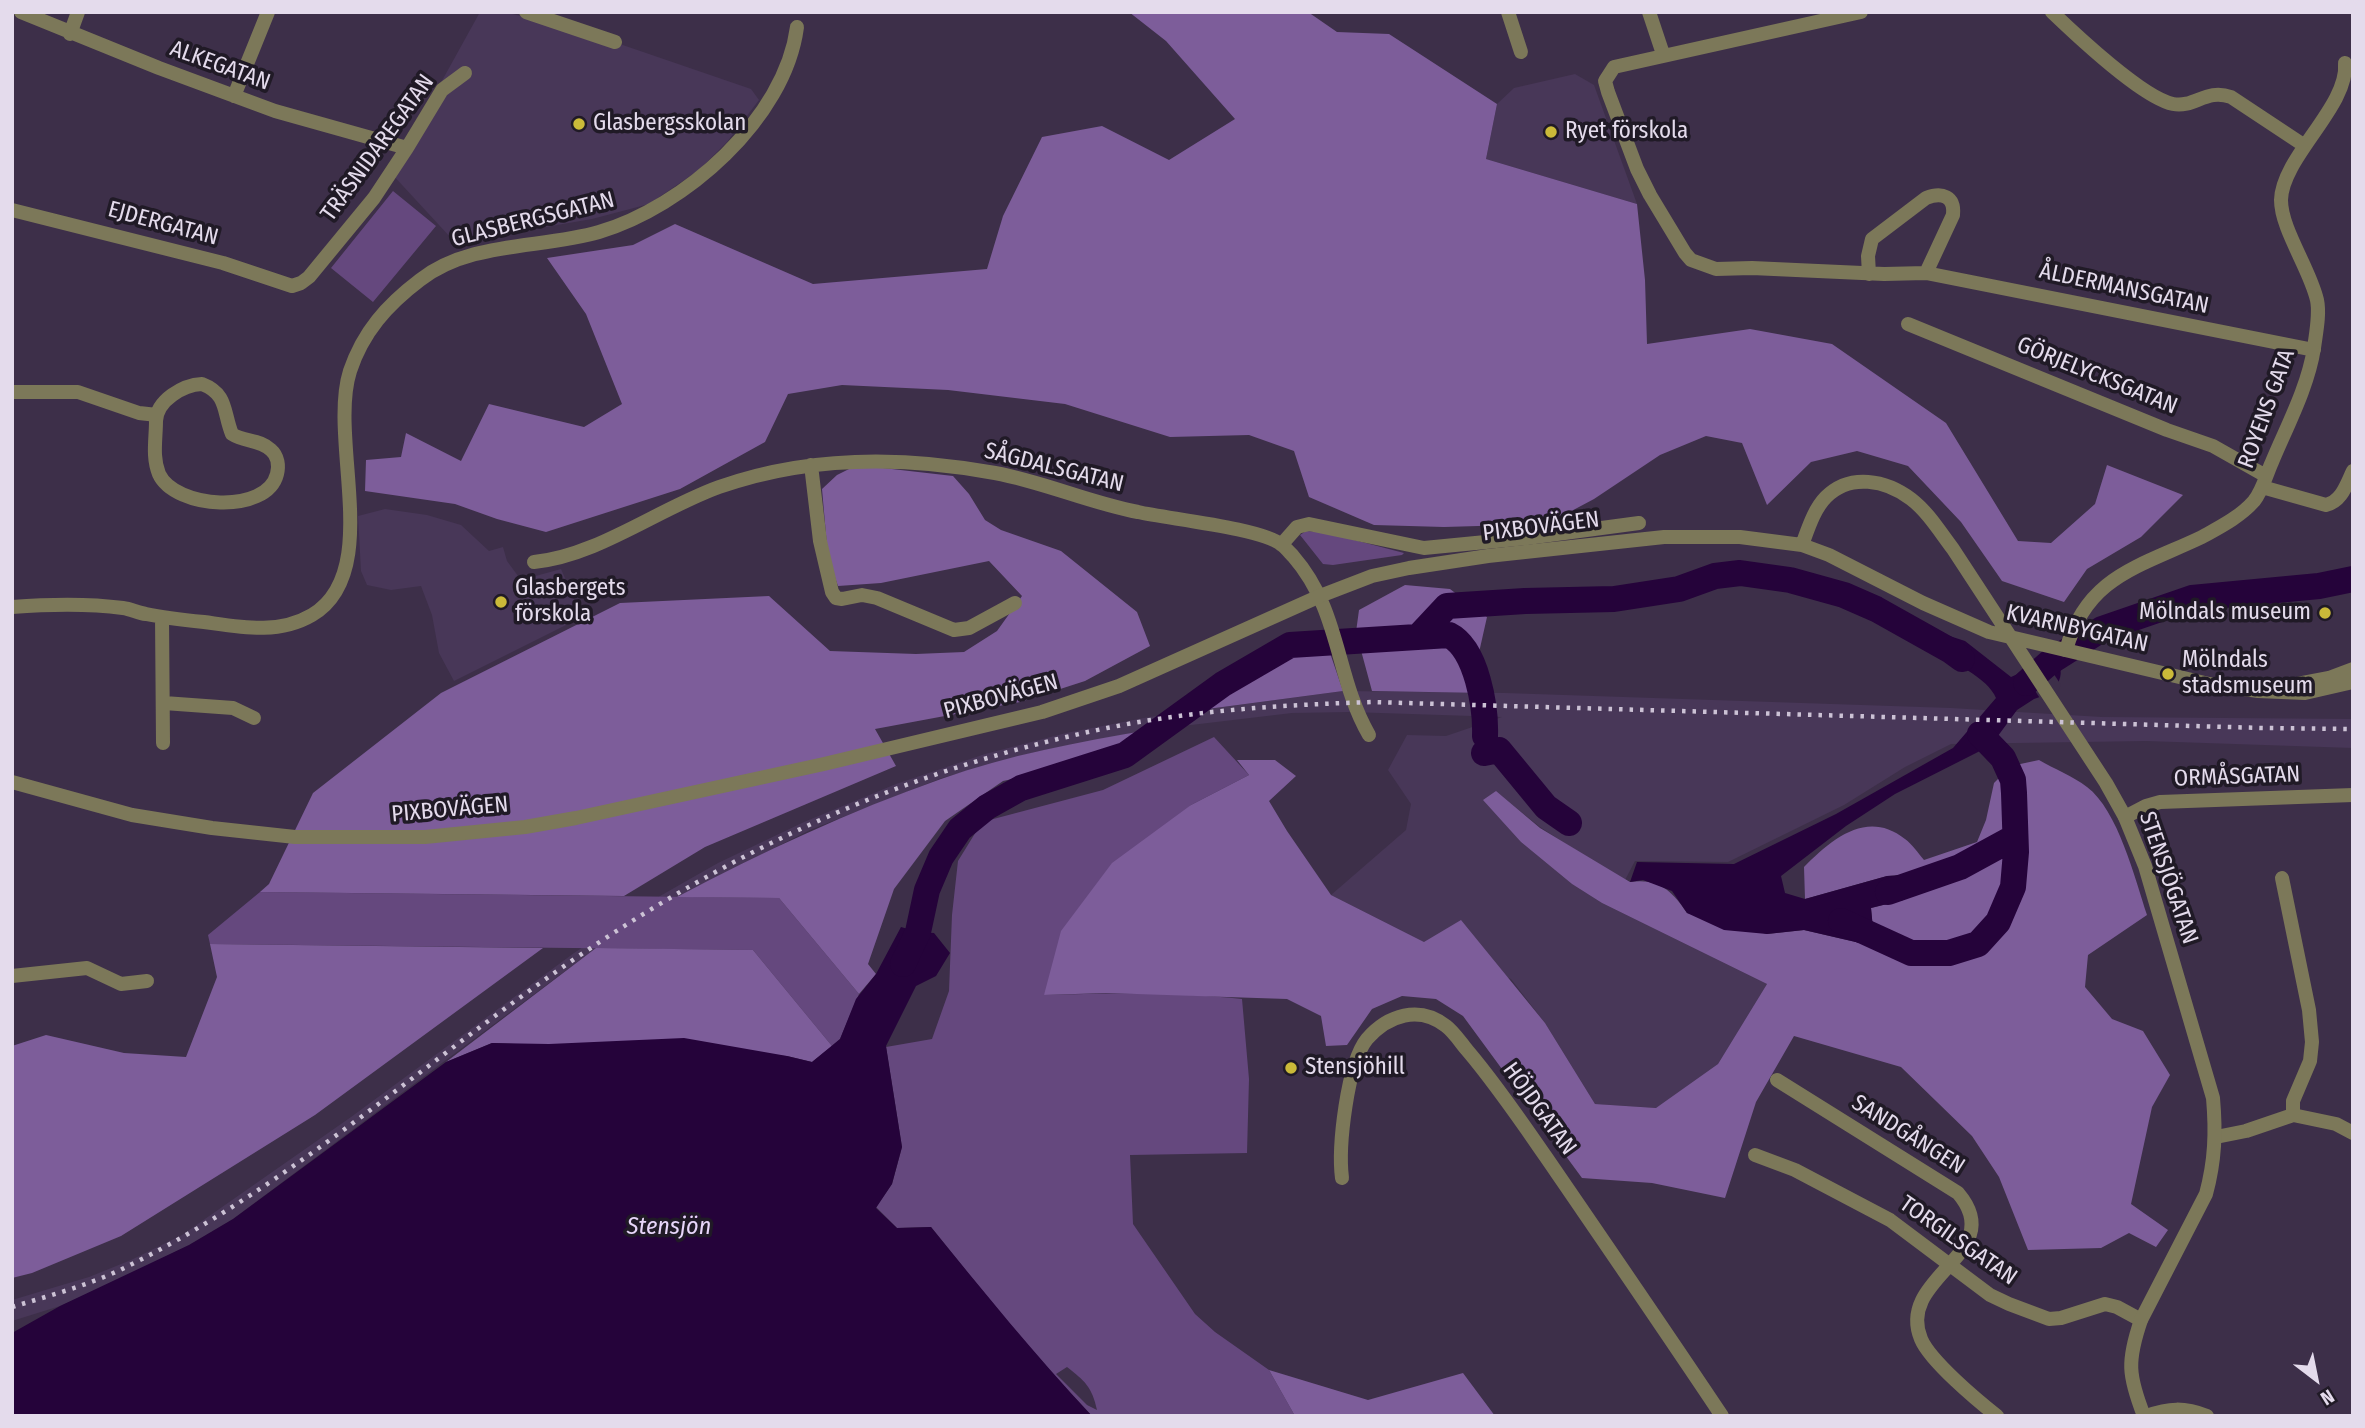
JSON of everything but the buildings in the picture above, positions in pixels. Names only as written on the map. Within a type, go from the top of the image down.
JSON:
[{"type":"street","name":"ALKEGATAN","points":[[21,12],[70,34],[275,111],[408,148]]},
{"type":"street","points":[[70,34],[78,12]]},
{"type":"street","points":[[234,96],[268,12]]},
{"type":"street","points":[[526,12],[615,42]]},
{"type":"street","points":[[1508,12],[1521,52]]},
{"type":"street","points":[[1649,12],[1663,54],[1861,12]]},
{"type":"street","points":[[2052,12],[2094,51],[2154,96],[2182,105],[2218,92],[2231,97],[2305,146]]},
{"type":"street","name":"GLASBERGSGATAN","points":[[12,607],[59,603],[127,608],[162,617],[263,629],[281,627],[315,613],[337,589],[349,562],[351,533],[346,398],[350,374],[371,326],[390,305],[422,278],[455,259],[598,232],[627,222],[666,202],[700,179],[736,144],[757,118],[780,80],[797,27]]},
{"type":"street","name":"ÅLDERMANSGATAN","points":[[1663,54],[1614,66],[1605,80],[1637,169],[1685,253],[1692,260],[1716,269],[1926,273],[2314,350]]},
{"type":"street","name":"ROYENS GATA","points":[[2061,649],[2085,606],[2110,581],[2225,525],[2254,500],[2264,482],[2298,401],[2314,350],[2318,303],[2311,280],[2287,227],[2281,201],[2286,180],[2313,137],[2344,78],[2345,63]]},
{"type":"street","name":"TRÄSNIDAREGATAN","points":[[301,284],[374,198],[408,148],[442,90],[466,73]]},
{"type":"street","points":[[1869,274],[1868,256],[1872,239],[1926,198],[1943,195],[1951,200],[1953,215],[1926,273]]},
{"type":"street","name":"EJDERGATAN","points":[[12,210],[223,263],[292,286],[301,284]]},
{"type":"street","name":"GÖRJELYCKSGATAN","points":[[1908,324],[2167,430],[2205,442],[2264,482],[2326,505],[2335,503],[2340,497],[2353,471]]},
{"type":"street","points":[[202,384],[214,389],[223,400],[232,434],[245,441],[263,444],[271,450],[279,468],[276,479],[268,490],[253,499],[212,502],[197,500],[177,492],[161,478],[158,471],[154,451],[156,415],[167,400],[190,385],[202,384]]},
{"type":"street","points":[[12,392],[78,392],[139,413],[156,415]]},
{"type":"street","name":"SÅGDALSGATAN","points":[[534,562],[557,560],[619,534],[673,505],[720,487],[772,471],[854,461],[925,464],[996,473],[1136,512],[1250,533],[1282,544]]},
{"type":"street","points":[[811,465],[820,541],[832,592],[836,598],[862,595],[877,598],[954,630],[969,628],[1015,603]]},
{"type":"street","name":"STENSJÖGATAN","points":[[1802,545],[1825,498],[1841,486],[1860,481],[1882,483],[1911,499],[1953,549],[2095,767],[2125,817],[2145,866],[2213,1098],[2216,1137],[2206,1194],[2141,1320],[2135,1337],[2130,1367],[2133,1387],[2145,1416]]},
{"type":"street","points":[[1369,734],[1353,702],[1331,623],[1320,596],[1306,572],[1282,544],[1297,527],[1309,524],[1412,547],[1432,548],[1639,523]]},
{"type":"street","name":"PIXBOVÄGEN","points":[[12,782],[132,815],[212,828],[295,837],[425,837],[525,827],[771,775],[1042,712],[1130,682],[1320,596],[1372,576],[1409,568],[1597,543],[1694,536],[1750,538],[1802,545],[1829,555],[1969,625]]},
{"type":"street","points":[[162,617],[163,743]]},
{"type":"street","name":"KVARNBYGATAN","points":[[1969,625],[2209,684],[2258,691],[2305,693],[2353,682]]},
{"type":"street","name":"KVARNBYGATAN","points":[[2258,691],[2329,678],[2353,669]]},
{"type":"street","points":[[164,703],[233,708],[254,718]]},
{"type":"street","name":"ORMÅSGATAN","points":[[2125,817],[2160,802],[2353,795]]},
{"type":"street","points":[[2282,878],[2309,1010],[2312,1042],[2310,1061],[2294,1101],[2293,1115]]},
{"type":"street","points":[[12,976],[87,968],[121,984],[147,981]]},
{"type":"street","name":"HÖJDGATAN","points":[[1342,1178],[1341,1152],[1350,1087],[1360,1051],[1367,1040],[1388,1020],[1400,1015],[1412,1013],[1429,1017],[1447,1026],[1532,1136],[1722,1416]]},
{"type":"street","name":"SANDGÅNGEN","points":[[1777,1080],[1958,1193],[1971,1212],[1973,1228],[1970,1238],[1926,1293],[1917,1317],[1918,1331],[1929,1353],[1997,1416]]},
{"type":"street","points":[[2216,1137],[2246,1131],[2293,1115],[2336,1124],[2353,1133]]},
{"type":"street","name":"TORGILSGATAN","points":[[1755,1155],[1795,1170],[1860,1202],[1890,1220],[1990,1295],[2049,1319],[2061,1318],[2105,1304],[2117,1307],[2141,1320]]},
{"type":"street","points":[[2145,1416],[2176,1408],[2207,1416]]},
{"type":"shaded area","name":"Glasbergsskolan","points":[[480,12],[504,12],[579,30],[751,89],[759,100],[727,142],[699,170],[649,204],[592,219],[534,229],[451,238],[391,173]]},
{"type":"shaded area","points":[[1129,12],[1308,12],[1337,32],[1389,34],[1497,104],[1486,159],[1637,204],[1645,280],[1647,344],[1750,329],[1832,344],[1946,423],[2018,541],[2051,543],[2095,504],[2107,465],[2183,495],[2141,537],[2087,569],[2064,602],[2002,581],[1961,522],[1908,466],[1857,451],[1811,462],[1767,505],[1742,443],[1706,436],[1660,455],[1594,499],[1547,524],[1444,527],[1374,525],[1309,497],[1294,451],[1249,435],[1170,437],[1065,404],[948,390],[842,385],[788,394],[765,442],[680,489],[546,532],[455,504],[365,491],[366,460],[401,457],[406,433],[461,461],[489,404],[584,427],[622,404],[586,314],[547,258],[633,245],[675,224],[813,284],[987,269],[1003,216],[1042,137],[1102,126],[1169,160],[1235,119],[1166,41]]},
{"type":"shaded area","name":"Ryet förskola","points":[[1575,74],[1594,85],[1637,204],[1486,159],[1497,104],[1514,88]]},
{"type":"shaded area","points":[[393,191],[436,226],[373,302],[331,268]]},
{"type":"shaded area","points":[[857,465],[953,476],[969,494],[985,520],[1001,530],[1061,551],[1137,612],[1150,646],[1085,681],[1020,702],[875,729],[896,766],[705,847],[624,896],[260,892],[269,884],[313,793],[441,693],[620,603],[769,596],[830,651],[916,654],[964,652],[997,631],[1022,596],[989,561],[881,583],[838,586],[828,557],[822,489],[837,475]]},
{"type":"shaded area","name":"Glasbergets förskola","points":[[385,509],[427,515],[461,525],[489,551],[503,547],[507,561],[521,580],[561,569],[582,617],[454,681],[439,653],[432,615],[421,586],[391,590],[367,585],[361,571],[358,516]]},
{"type":"shaded area","points":[[1306,531],[1324,532],[1404,553],[1333,565],[1323,564],[1300,535]]},
{"type":"shaded area","points":[[1405,585],[1450,589],[1487,617],[1478,657],[1485,693],[1372,691],[1356,632],[1359,610]]},
{"type":"shaded area","points":[[1329,650],[1343,691],[1200,710],[1231,686],[1291,656]]},
{"type":"shaded area","points":[[1343,691],[1505,693],[1951,708],[2102,717],[2353,719],[2353,748],[2146,741],[1951,744],[1905,767],[1844,805],[1728,862],[1635,861],[1624,882],[1540,827],[1495,791],[1521,842],[1572,884],[1602,903],[1767,984],[1718,1064],[1657,1108],[1595,1104],[1545,1023],[1511,979],[1424,942],[1331,895],[1406,830],[1411,804],[1388,770],[1407,735],[1446,736],[1502,717],[1350,712],[1292,713],[1149,730],[1035,752],[942,778],[810,830],[677,897],[596,948],[233,1219],[189,1245],[117,1281],[60,1306],[12,1321],[12,1300],[89,1277],[182,1235],[351,1117],[574,953],[660,896],[718,863],[804,822],[896,784],[985,754],[1066,733],[1149,717]]},
{"type":"shaded area","points":[[1149,730],[1119,752],[1003,781],[945,821],[894,889],[868,964],[876,974],[859,994],[779,898],[677,897],[807,833],[966,770],[1070,744]]},
{"type":"shaded area","points":[[1214,737],[1249,775],[1191,805],[1044,995],[1193,995],[1242,999],[1249,1079],[1247,1153],[1130,1155],[1133,1224],[1195,1314],[1215,1332],[1269,1370],[1295,1416],[1092,1416],[1030,1347],[931,1227],[897,1228],[876,1207],[892,1184],[902,1147],[886,1047],[932,1039],[949,991],[952,915],[958,861],[982,822],[1103,790]],"holes":[[[1067,1367],[1090,1390],[1097,1410],[1087,1405],[1056,1374]]]},
{"type":"shaded area","points":[[1237,760],[1275,760],[1296,776],[1269,801],[1331,895],[1424,942],[1461,920],[1545,1023],[1595,1104],[1656,1108],[1718,1064],[1767,984],[1602,903],[1572,884],[1521,842],[1483,800],[1496,791],[1540,828],[1630,882],[1649,882],[1664,888],[1687,913],[1767,934],[1804,930],[1860,943],[1874,939],[1871,908],[1903,900],[1921,888],[1920,874],[1887,876],[1805,899],[1804,867],[1838,838],[1864,827],[1891,830],[1908,841],[1924,860],[1977,842],[1986,820],[1994,783],[2011,766],[2039,760],[2087,787],[2108,812],[2124,846],[2147,915],[2088,955],[2085,987],[2112,1019],[2143,1031],[2170,1075],[2152,1107],[2131,1204],[2168,1230],[2156,1247],[2129,1233],[2101,1248],[2028,1250],[1999,1177],[1972,1136],[1901,1067],[1794,1036],[1756,1102],[1725,1198],[1652,1183],[1582,1178],[1463,1016],[1436,999],[1402,996],[1372,1009],[1347,1045],[1326,1046],[1321,1016],[1287,999],[1106,993],[1044,995],[1061,931],[1112,863],[1191,805],[1249,775]]},
{"type":"shaded area","points":[[260,892],[779,898],[859,994],[840,1039],[832,1046],[753,950],[210,944],[208,935]]},
{"type":"shaded area","points":[[210,944],[543,948],[315,1115],[121,1236],[32,1273],[12,1278],[12,1046],[46,1035],[124,1053],[186,1057],[217,977]]},
{"type":"shaded area","points":[[596,948],[753,950],[832,1046],[812,1062],[787,1056],[492,1043],[446,1062]]},
{"type":"shaded area","points":[[1269,1370],[1368,1400],[1463,1373],[1495,1416],[1295,1416]]},
{"type":"water","points":[[1931,630],[1965,641],[2011,677],[2049,660],[2058,662],[2060,677],[2054,692],[2034,699],[2017,710],[1995,740],[1978,752],[1895,794],[1846,826],[1781,876],[1785,893],[1805,899],[1887,876],[1920,874],[1922,888],[1903,900],[1871,908],[1874,939],[1860,943],[1804,930],[1767,934],[1724,930],[1687,913],[1672,891],[1643,880],[1630,882],[1637,862],[1734,864],[1836,814],[1953,748],[1996,698],[1977,677],[1933,650]]},
{"type":"water","name":"Stensjön","points":[[901,927],[934,933],[950,953],[936,976],[916,986],[886,1046],[902,1147],[892,1184],[876,1208],[897,1228],[931,1227],[1092,1416],[12,1416],[12,1333],[60,1306],[189,1245],[233,1219],[446,1062],[492,1043],[549,1044],[684,1038],[812,1062],[840,1039],[856,999],[876,974]]},
{"type":"pier","points":[[2044,659],[2061,685],[2056,695],[2041,700],[2021,669]]},
{"type":"waterway","points":[[1418,637],[1447,606],[1614,599],[1679,589],[1715,576],[1740,573],[1790,580],[1844,595],[1876,609],[1962,659]]},
{"type":"waterway","points":[[2026,683],[2050,662],[2102,629],[2192,598],[2319,586],[2353,579]]},
{"type":"waterway","points":[[903,964],[918,932],[927,890],[941,857],[960,829],[987,807],[1021,788],[1125,755],[1223,684],[1290,645],[1449,635],[1459,642],[1467,653],[1478,680],[1484,710],[1485,736]]},
{"type":"waterway","points":[[1841,921],[1911,953],[1949,953],[1978,944],[1998,922],[2013,887],[2016,852],[2013,780],[2003,758],[1980,734]]},
{"type":"waterway","points":[[1484,753],[1499,750],[1546,807],[1569,823]]},
{"type":"waterway","points":[[1888,892],[1960,867],[2015,837]]},
{"type":"railway","points":[[12,1307],[107,1276],[228,1210],[330,1140],[529,991],[664,901],[803,828],[876,797],[950,770],[1027,747],[1107,728],[1173,717],[1272,707],[1372,702],[2353,729]]},
{"type":"place","name":"Glasbergsskolan","points":[[579,124]]},
{"type":"place","name":"Ryet förskola","points":[[1551,132]]},
{"type":"place","name":"Glasbergets förskola","points":[[501,602]]},
{"type":"place","name":"Mölndals museum","points":[[2325,613]]},
{"type":"place","name":"Mölndals stadsmuseum","points":[[2168,674]]},
{"type":"place","name":"Stensjöhill","points":[[1291,1068]]}]
